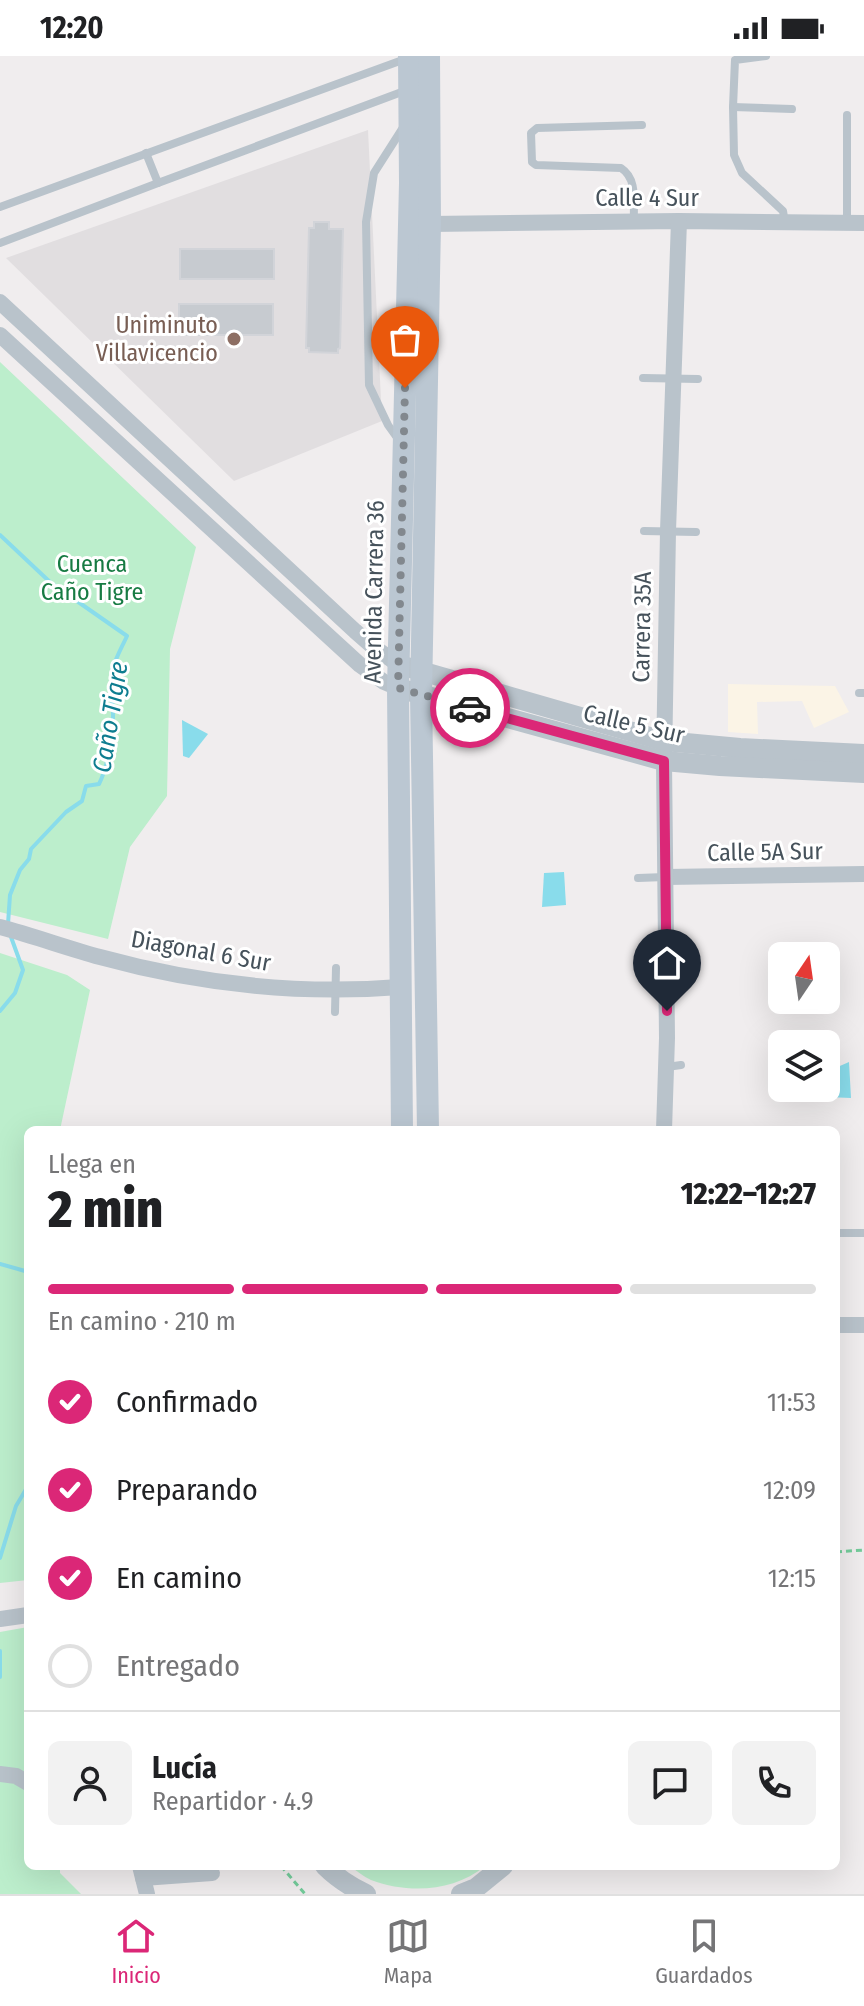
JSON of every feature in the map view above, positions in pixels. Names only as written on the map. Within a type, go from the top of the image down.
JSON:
[{"type":"main road","name":"Avenida Carrera 36","points":[[402,1126],[398,688],[410,183],[409,89],[416,57]]},
{"type":"main road","name":"Avenida Carrera 36","points":[[416,57],[430,224],[421,695],[428,1126]]},
{"type":"street","name":"Calle 4 Sur","points":[[430,224],[679,221],[864,223]]},
{"type":"street","name":"Carrera 35A","points":[[665,1126],[674,1066],[664,751],[679,221]]},
{"type":"street","points":[[0,302],[363,638],[399,665]]},
{"type":"street","points":[[0,335],[360,665],[398,688]]},
{"type":"street","name":"Calle 5 Sur","points":[[399,665],[664,751],[740,748],[864,754]]},
{"type":"street","name":"Calle 5 Sur","points":[[398,688],[720,766],[864,773]]},
{"type":"street","name":"Calle 5A Sur","points":[[666,877],[864,874]]},
{"type":"street","name":"Diagonal 6 Sur","points":[[0,927],[102,958],[185,977],[243,985],[336,990],[400,987]]},
{"type":"street","points":[[840,1325],[864,1325]]},
{"type":"street","points":[[0,1619],[24,1616]]},
{"type":"street","points":[[0,1774],[24,1781]]},
{"type":"street","points":[[330,1870],[366,1894]]},
{"type":"street","points":[[461,1894],[476,1888],[498,1870]]},
{"type":"street","points":[[143,1879],[212,1873]]},
{"type":"lane","points":[[766,56],[735,58],[734,155],[742,173],[783,211],[785,223]]},
{"type":"lane","points":[[0,207],[416,57]]},
{"type":"lane","points":[[0,243],[409,89]]},
{"type":"lane","points":[[733,107],[792,109]]},
{"type":"lane","points":[[847,115],[847,223]]},
{"type":"lane","points":[[404,447],[388,425],[369,385],[366,222],[374,173],[409,118]]},
{"type":"lane","points":[[634,222],[633,180],[629,173],[621,168],[536,165],[532,162],[531,133],[537,128],[642,125]]},
{"type":"lane","points":[[146,153],[158,183]]},
{"type":"lane","points":[[643,378],[698,379]]},
{"type":"lane","points":[[644,531],[696,532]]},
{"type":"lane","points":[[638,878],[666,877]]},
{"type":"lane","points":[[335,1012],[336,968]]},
{"type":"lane","points":[[840,1233],[864,1233]]},
{"type":"path","points":[[840,1552],[864,1550]]},
{"type":"path","points":[[284,1870],[305,1894]]},
{"type":"shaded area","name":"Uniminuto Villavicencio","points":[[368,130],[382,421],[234,481],[6,258]]},
{"type":"shaded area","points":[[728,684],[835,686],[849,712],[814,728],[802,701],[757,702],[758,734],[728,732]]},
{"type":"green space","name":"Cuenca Caño Tigre","points":[[0,362],[196,547],[170,649],[167,796],[130,847],[108,939],[0,912]]},
{"type":"green space","points":[[0,953],[67,975],[90,990],[61,1126],[24,1126],[24,1580],[0,1583]]},
{"type":"green space","points":[[24,1628],[24,1870],[60,1870],[81,1894],[0,1894],[0,1632]]},
{"type":"green space","points":[[355,1870],[479,1870],[445,1886],[415,1889],[385,1884]]},
{"type":"water","points":[[182,720],[208,734],[189,758],[183,756]]},
{"type":"water","points":[[564,872],[566,905],[542,907],[544,873]]},
{"type":"water","points":[[849,1062],[851,1098],[840,1098],[840,1066]]},
{"type":"building","points":[[314,222],[329,222],[329,229],[343,229],[338,353],[309,352],[306,348],[309,228],[314,228]]},
{"type":"building","points":[[180,249],[274,249],[274,279],[180,279]]},
{"type":"building","points":[[179,304],[273,304],[273,335],[179,335]]},
{"type":"waterway","name":"Caño Tigre","points":[[0,535],[51,583],[127,636],[112,671],[112,733],[102,777],[99,784],[86,786],[82,801],[66,812],[31,849],[10,895],[8,924]]},
{"type":"waterway","name":"Caño Tigre","points":[[0,1011],[15,993],[23,970],[11,937]]},
{"type":"waterway","name":"Caño Tigre","points":[[0,1264],[24,1271]]},
{"type":"waterway","name":"Caño Tigre","points":[[0,1558],[16,1506],[24,1493]]},
{"type":"waterway","name":"Caño Tigre","points":[[0,1651],[0,1677]]},
{"type":"way so far","points":[[405,388],[398,688],[470,708]]},
{"type":"place","name":"Uniminuto Villavicencio","points":[[234,339]]},
{"type":"route","points":[[470,708],[664,761],[667,1011]]}]
